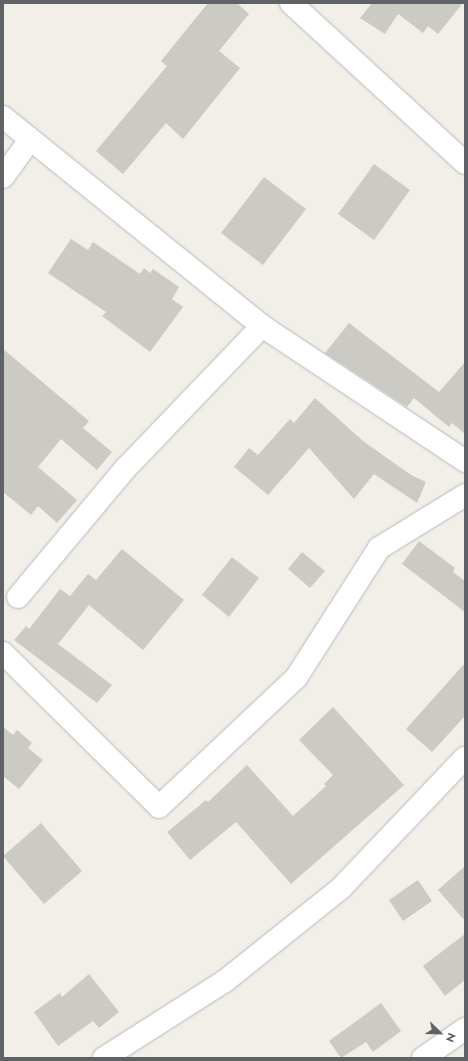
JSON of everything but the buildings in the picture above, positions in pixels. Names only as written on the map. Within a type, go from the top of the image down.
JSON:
[{"type":"street","points":[[291,3],[465,162]]},
{"type":"street","points":[[3,117],[262,326],[465,461]]},
{"type":"street","points":[[3,177],[30,140]]},
{"type":"street","points":[[18,597],[126,468],[262,326]]},
{"type":"street","points":[[3,653],[158,807],[296,678],[379,548],[465,495]]},
{"type":"street","points":[[104,1058],[225,981],[341,888],[465,758]]},
{"type":"street","points":[[423,1058],[465,1029]]}]
